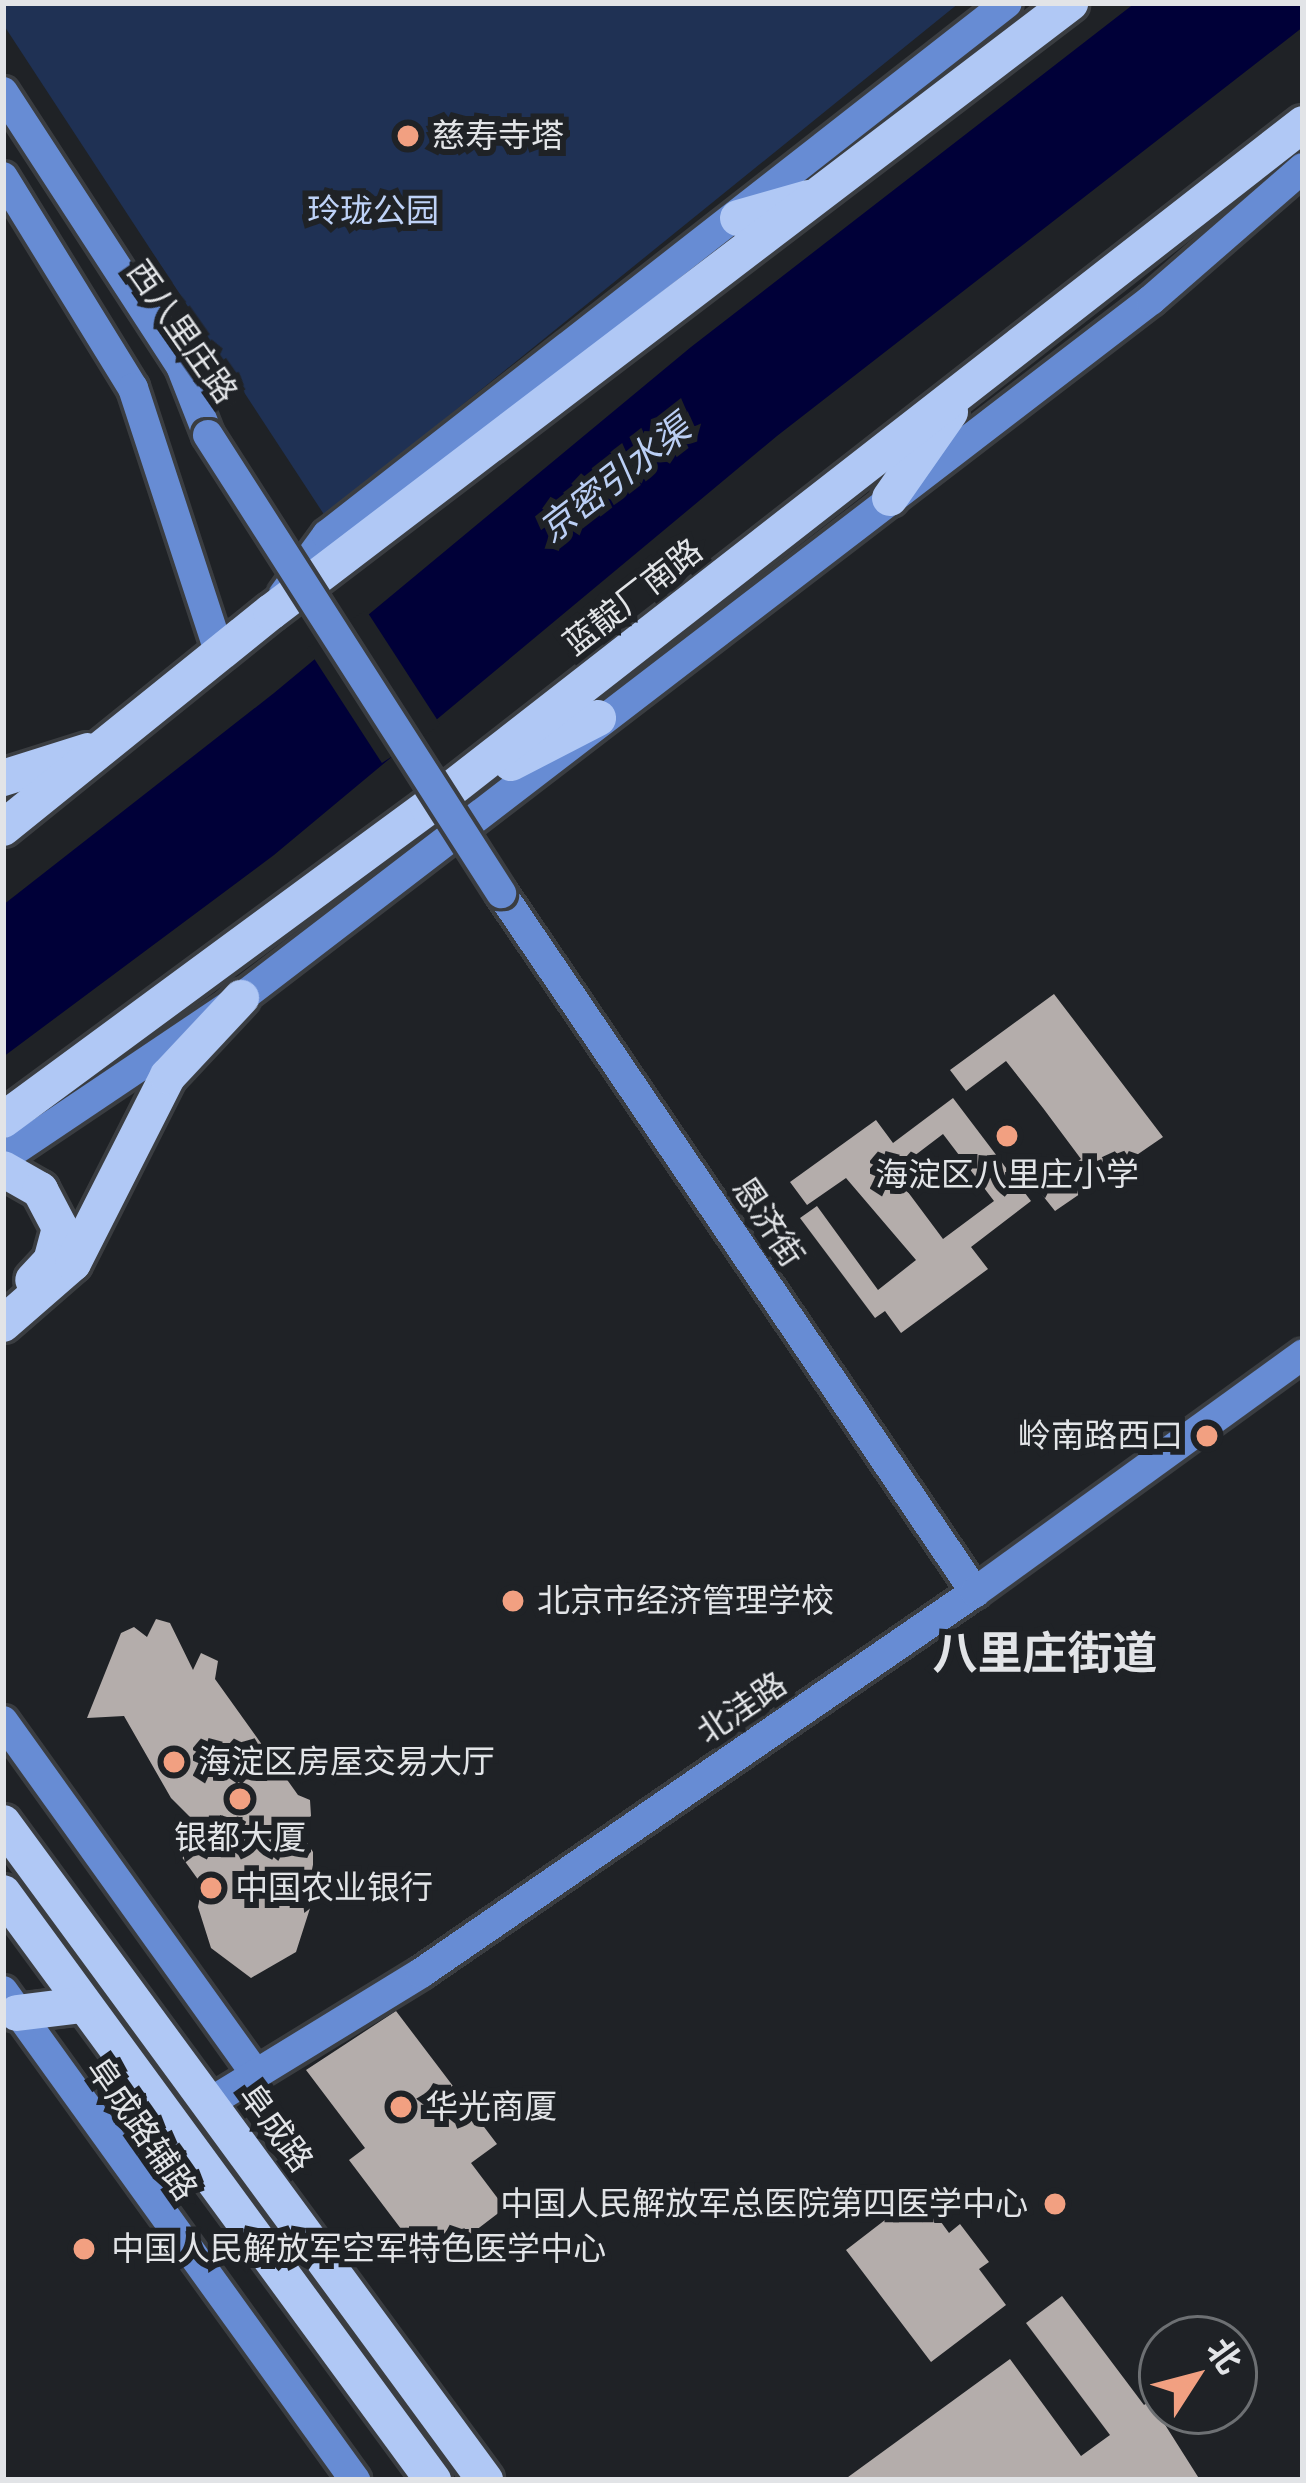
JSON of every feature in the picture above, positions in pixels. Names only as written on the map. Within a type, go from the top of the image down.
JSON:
[{"type":"highway","points":[[3,828],[272,612],[1070,3]]},
{"type":"highway","name":"蓝靛厂南路","points":[[3,1120],[428,807],[1303,124]]},
{"type":"highway","points":[[738,218],[828,192]]},
{"type":"highway","points":[[890,497],[972,380]]},
{"type":"highway","points":[[428,807],[598,718]]},
{"type":"highway","points":[[3,778],[98,748]]},
{"type":"highway","points":[[3,1324],[74,1263],[168,1076],[241,998]]},
{"type":"highway","points":[[3,1169],[40,1190],[60,1228],[51,1261],[3,1302]]},
{"type":"highway","name":"阜成路","points":[[3,1823],[484,2480]]},
{"type":"highway","points":[[6,1912],[81,2005],[433,2480]]},
{"type":"highway","points":[[10,2002],[81,2005]]},
{"type":"street","points":[[272,612],[327,535],[738,218],[1006,3]]},
{"type":"street","name":"西八里庄路","points":[[3,92],[181,366],[208,435]]},
{"type":"street","name":"西八里庄路","points":[[3,125],[208,435]]},
{"type":"street","points":[[3,1158],[241,998],[598,718],[1151,300],[1303,168]]},
{"type":"street","points":[[3,177],[133,388],[220,654]]},
{"type":"street","name":"恩济街","points":[[208,435],[501,893],[975,1592]]},
{"type":"street","name":"北洼路","points":[[209,2103],[421,1973],[975,1592],[1303,1355]]},
{"type":"street","points":[[3,1721],[254,2072]]},
{"type":"street","name":"阜成路辅路","points":[[10,2002],[355,2480]]},
{"type":"green space","name":"玲珑公园","points":[[3,3],[959,3],[325,516],[3,24]]},
{"type":"water","name":"京密引水渠","points":[[1135,3],[1303,3],[1303,27],[777,436],[274,855],[3,1057],[3,905],[274,693],[691,347]]},
{"type":"pier","points":[[366,610],[441,725],[382,763],[307,648]]},
{"type":"building","points":[[1054,994],[1163,1137],[1055,1211],[1039,1191],[1081,1159],[1006,1061],[966,1091],[950,1070]]},
{"type":"building","points":[[953,1098],[1031,1201],[971,1247],[988,1269],[901,1333],[885,1311],[875,1318],[800,1218],[817,1206],[878,1290],[916,1260],[846,1178],[807,1205],[790,1182],[876,1120],[893,1143]],"holes":[[[943,1134],[994,1201],[943,1239],[893,1172]]]},
{"type":"building","name":"银都大厦","points":[[156,1619],[170,1623],[193,1670],[201,1653],[218,1661],[215,1679],[298,1795],[310,1800],[311,1816],[297,1828],[313,1852],[313,1899],[296,1952],[251,1978],[211,1948],[198,1907],[202,1885],[176,1849],[202,1829],[171,1798],[124,1716],[87,1718],[121,1633],[134,1627],[147,1637]]},
{"type":"building","name":"华光商厦","points":[[396,2011],[497,2144],[471,2163],[505,2208],[429,2266],[349,2160],[365,2148],[306,2070]]},
{"type":"building","points":[[920,2193],[949,2233],[960,2224],[989,2262],[979,2269],[1006,2305],[931,2362],[846,2250]]},
{"type":"building","points":[[1062,2296],[1138,2397],[1138,2435],[1172,2435],[1200,2480],[844,2480],[1010,2359],[1081,2456],[1110,2435],[1026,2323]]},
{"type":"place","name":"慈寿寺塔","points":[[408,136]]},
{"type":"place","name":"海淀区八里庄小学","points":[[1007,1136]]},
{"type":"place","name":"岭南路西口","points":[[1207,1436]]},
{"type":"place","name":"北京市经济管理学校","points":[[513,1601]]},
{"type":"place","name":"海淀区房屋交易大厅","points":[[174,1762]]},
{"type":"place","name":"银都大厦","points":[[240,1799]]},
{"type":"place","name":"中国农业银行","points":[[211,1888]]},
{"type":"place","name":"华光商厦","points":[[401,2107]]},
{"type":"place","name":"中国人民解放军总医院第四医学中心","points":[[1055,2204]]},
{"type":"place","name":"中国人民解放军空军特色医学中心","points":[[84,2249]]},
{"type":"district","name":"八里庄街道","points":[[1045,1653]]}]
